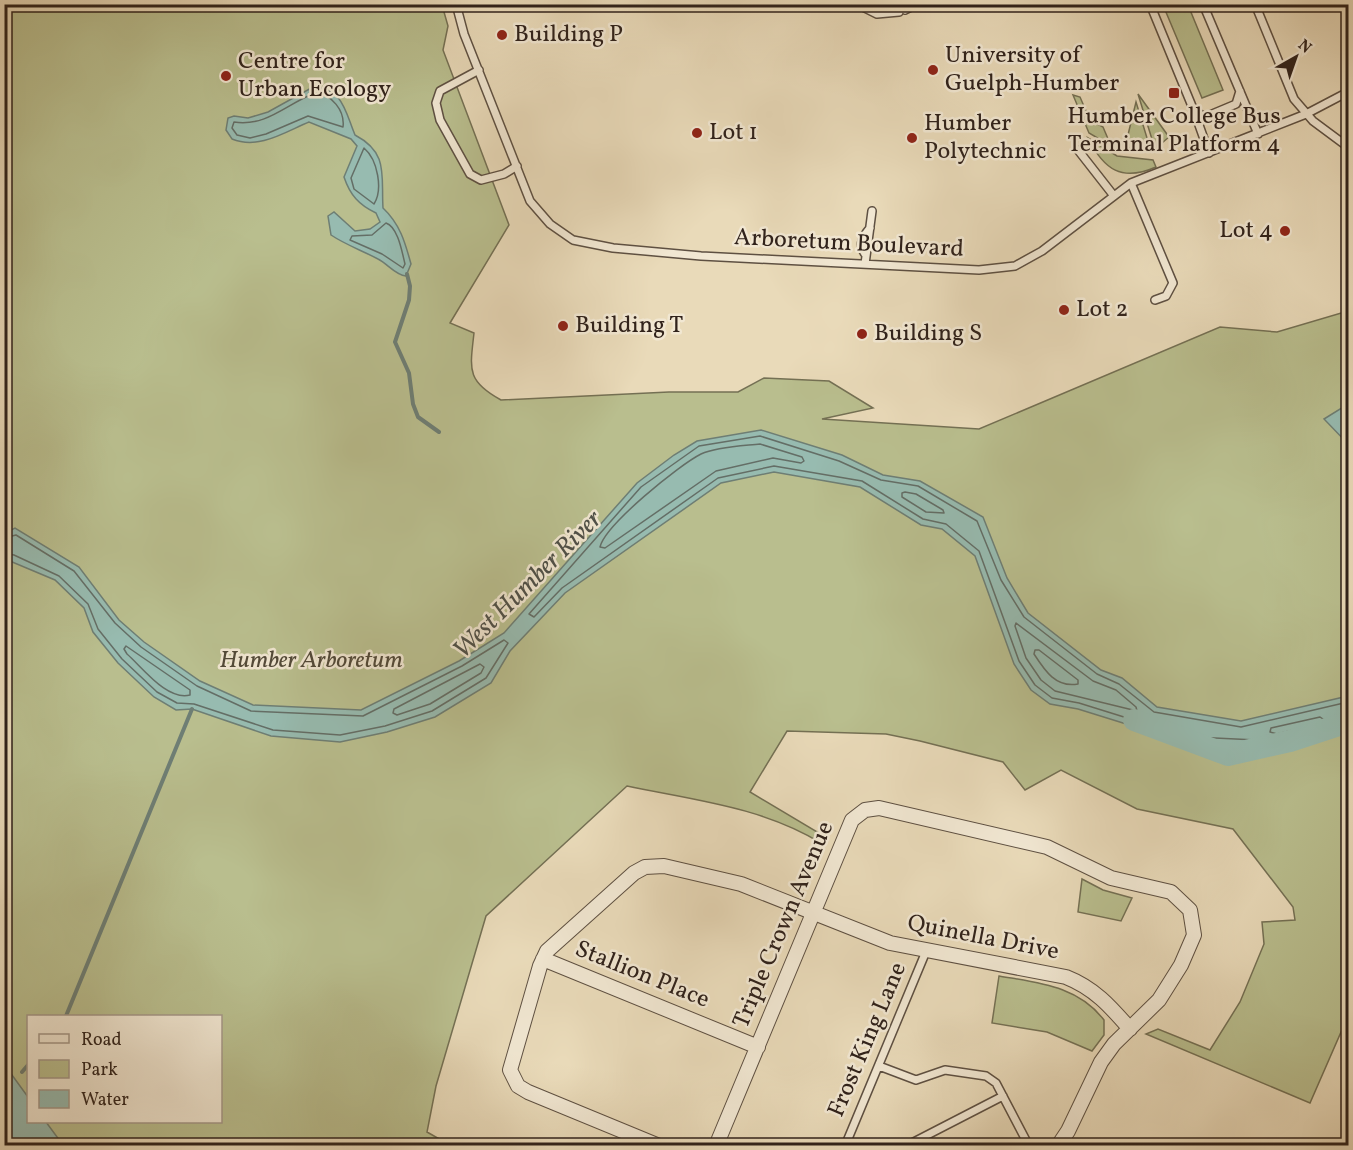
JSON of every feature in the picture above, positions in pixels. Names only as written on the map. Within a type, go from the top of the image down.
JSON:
[{"type":"street","name":"Triple Crown Avenue","points":[[716,1146],[852,819],[865,810],[879,808],[1047,847],[1111,878],[1170,892],[1190,910],[1194,927],[1192,941],[1159,1000],[1101,1062],[1068,1131],[1058,1146]]},
{"type":"street","name":"Quinella Drive","points":[[543,959],[554,943],[634,873],[656,865],[757,888],[890,943],[1074,980],[1101,997],[1130,1029]]},
{"type":"street","name":"Stallion Place","points":[[543,959],[758,1047]]},
{"type":"street","points":[[543,959],[510,1070],[518,1086],[659,1146]]},
{"type":"lane","name":"Arboretum Boulevard","points":[[456,4],[530,201],[550,224],[573,240],[613,248],[701,256],[979,270],[1015,266],[1042,251],[1131,183],[1306,114],[1348,92]]},
{"type":"lane","points":[[858,4],[877,14],[902,11],[917,4]]},
{"type":"lane","points":[[1149,4],[1209,153]]},
{"type":"lane","points":[[1203,4],[1258,134]]},
{"type":"lane","points":[[1255,4],[1294,99],[1306,114],[1348,147]]},
{"type":"lane","points":[[479,70],[440,91],[436,103],[440,120],[470,174],[482,180],[504,174],[517,166]]},
{"type":"lane","points":[[1194,111],[1205,117],[1236,104],[1240,91]]},
{"type":"lane","points":[[1078,150],[1114,196]]},
{"type":"lane","points":[[1131,183],[1173,283],[1166,296],[1155,300]]},
{"type":"lane","points":[[865,264],[865,254],[870,244],[872,211]]},
{"type":"lane","name":"Frost King Lane","points":[[845,1146],[927,949]]},
{"type":"lane","points":[[879,1066],[916,1080],[945,1070],[986,1076],[996,1083],[1029,1146]]},
{"type":"lane","points":[[906,1146],[1003,1096]]},
{"type":"green space","name":"Humber Arboretum","points":[[5,5],[442,5],[448,26],[443,50],[509,225],[450,323],[474,333],[473,373],[481,387],[501,400],[669,392],[738,392],[764,378],[829,381],[873,408],[822,419],[979,429],[1220,327],[1277,332],[1348,311],[1348,1016],[1310,1103],[1146,1034],[1158,1029],[1210,1050],[1240,1002],[1264,944],[1262,922],[1295,920],[1293,907],[1233,829],[1137,809],[1061,770],[1025,790],[1003,762],[920,741],[886,734],[787,731],[750,792],[824,836],[821,843],[775,821],[751,813],[627,786],[486,916],[436,1086],[427,1132],[450,1145],[5,1145]]},
{"type":"green space","points":[[1163,5],[1188,5],[1223,90],[1202,98]]},
{"type":"green space","points":[[1138,94],[1169,137],[1155,149]]},
{"type":"green space","points":[[1073,95],[1080,97],[1090,120],[1103,127],[1111,146],[1089,133]]},
{"type":"green space","points":[[1136,102],[1151,151],[1125,147]]},
{"type":"green space","points":[[1088,138],[1117,156],[1153,160],[1156,167],[1133,173],[1115,170],[1101,158]]},
{"type":"green space","points":[[1082,879],[1103,890],[1132,898],[1121,921],[1078,912]]},
{"type":"green space","points":[[999,976],[1043,984],[1070,993],[1094,1009],[1104,1020],[1104,1035],[1092,1051],[1047,1032],[992,1023]]},
{"type":"water","points":[[313,87],[323,88],[337,96],[342,102],[355,135],[366,142],[378,157],[382,175],[383,208],[398,227],[411,264],[406,276],[398,274],[378,259],[331,235],[328,216],[334,212],[355,231],[370,229],[380,222],[376,213],[356,199],[344,177],[357,146],[351,139],[309,122],[281,135],[252,142],[232,139],[226,130],[228,118],[234,116],[248,118],[268,112]]},
{"type":"water","points":[[1348,404],[1348,444],[1324,419]]},
{"type":"water","points":[[761,430],[842,455],[883,475],[920,481],[983,517],[1007,578],[1028,613],[1101,670],[1122,678],[1157,707],[1241,721],[1348,696],[1348,729],[1278,747],[1192,743],[1163,731],[1139,728],[1078,709],[1050,704],[1031,690],[1014,664],[975,556],[942,529],[921,525],[860,487],[774,472],[721,483],[565,593],[510,651],[491,683],[435,717],[387,732],[340,742],[271,736],[192,709],[176,710],[154,697],[118,663],[93,632],[84,608],[55,580],[5,559],[5,533],[15,528],[79,567],[119,620],[144,642],[200,681],[253,705],[361,710],[459,661],[504,633],[637,483],[674,455],[697,441]]},
{"type":"water","points":[[4,1064],[27,1096],[27,1123],[47,1123],[63,1145],[5,1145]]},
{"type":"waterway","points":[[407,274],[410,286],[409,300],[395,342],[409,373],[413,404],[418,417],[439,432]]},
{"type":"waterway","points":[[66,1015],[192,709]]},
{"type":"waterway","name":"West Humber River","points":[[1134,720],[1228,755],[1290,741],[1348,722]]},
{"type":"waterway","points":[[22,1072],[27,1066]]},
{"type":"place","name":"Building P","points":[[502,35]]},
{"type":"place","name":"University of Guelph-Humber","points":[[933,70]]},
{"type":"place","name":"Centre for Urban Ecology","points":[[226,76]]},
{"type":"place","name":"Humber College Bus Terminal Platform 4","points":[[1174,93]]},
{"type":"place","name":"Lot 1","points":[[697,133]]},
{"type":"place","name":"Humber Polytechnic","points":[[912,138]]},
{"type":"place","name":"Lot 4","points":[[1285,231]]},
{"type":"place","name":"Lot 2","points":[[1064,310]]},
{"type":"place","name":"Building T","points":[[563,326]]},
{"type":"place","name":"Building S","points":[[862,334]]}]
